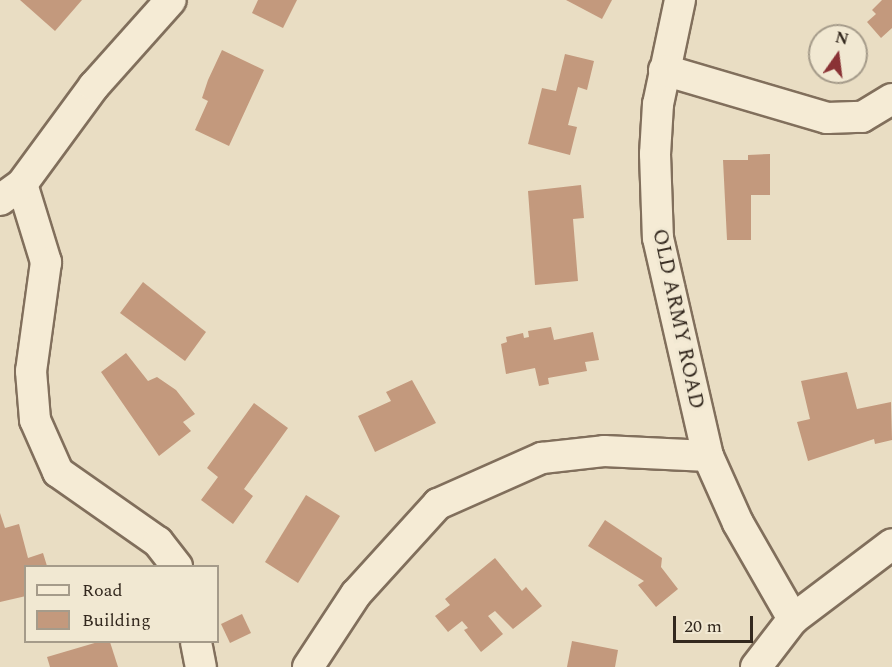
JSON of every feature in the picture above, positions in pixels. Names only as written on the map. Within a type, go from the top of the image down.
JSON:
[{"type":"street","points":[[171,0],[94,86],[11,192],[46,262],[31,371],[35,420],[58,472],[158,542],[175,565]]},
{"type":"street","name":"OLD ARMY ROAD","points":[[680,0],[664,70],[655,154],[658,237],[708,456],[738,523],[793,619]]},
{"type":"street","points":[[664,70],[827,118],[862,117],[892,99]]},
{"type":"street","points":[[308,667],[356,594],[438,504],[513,468],[576,452],[708,456]]},
{"type":"street","points":[[756,667],[793,619],[892,544]]},
{"type":"street","points":[[196,643],[201,667]]},
{"type":"building","points":[[20,0],[82,0],[55,31]]},
{"type":"building","points":[[258,0],[297,0],[283,28],[252,13]]},
{"type":"building","points":[[566,0],[612,0],[602,19]]},
{"type":"building","points":[[882,0],[892,0],[892,28],[881,38],[867,22],[876,14],[872,10]]},
{"type":"building","points":[[222,50],[264,70],[229,146],[195,130],[208,101],[202,98],[208,80]]},
{"type":"building","points":[[565,54],[594,61],[587,90],[578,87],[568,125],[577,127],[570,155],[528,144],[542,88],[556,91]]},
{"type":"building","points":[[770,154],[770,195],[751,195],[751,240],[727,240],[723,160],[748,160],[748,155]]},
{"type":"building","points":[[581,185],[584,218],[573,219],[578,281],[535,285],[528,191]]},
{"type":"building","points":[[143,282],[206,332],[185,361],[120,313]]},
{"type":"building","points":[[551,327],[554,340],[593,332],[599,360],[585,362],[587,371],[548,378],[549,384],[539,386],[535,368],[506,374],[501,344],[507,342],[506,337],[523,333],[524,338],[529,337],[528,331]]},
{"type":"building","points":[[126,353],[148,381],[157,377],[176,390],[195,414],[183,422],[191,431],[159,456],[101,372]]},
{"type":"building","points":[[847,372],[857,409],[891,402],[892,440],[875,444],[874,439],[808,461],[797,422],[810,419],[801,381]]},
{"type":"building","points":[[412,380],[436,423],[375,452],[358,416],[391,401],[386,392]]},
{"type":"building","points":[[254,403],[288,428],[244,489],[253,496],[233,524],[201,500],[218,477],[207,468]]},
{"type":"building","points":[[306,495],[340,516],[298,583],[265,562]]},
{"type":"building","points":[[0,513],[5,528],[19,524],[28,558],[43,553],[47,565],[24,565],[24,596],[0,602]]},
{"type":"building","points":[[605,520],[662,558],[661,567],[678,589],[656,607],[638,585],[644,581],[588,546]]},
{"type":"building","points":[[495,558],[522,591],[526,587],[542,606],[513,629],[495,611],[488,616],[503,634],[481,652],[464,630],[468,628],[462,621],[448,632],[435,616],[450,605],[445,599]]},
{"type":"building","points":[[242,614],[251,633],[230,643],[221,624]]},
{"type":"building","points":[[572,641],[618,650],[615,667],[567,667]]},
{"type":"building","points":[[95,643],[110,643],[118,667],[50,667],[47,657]]}]
